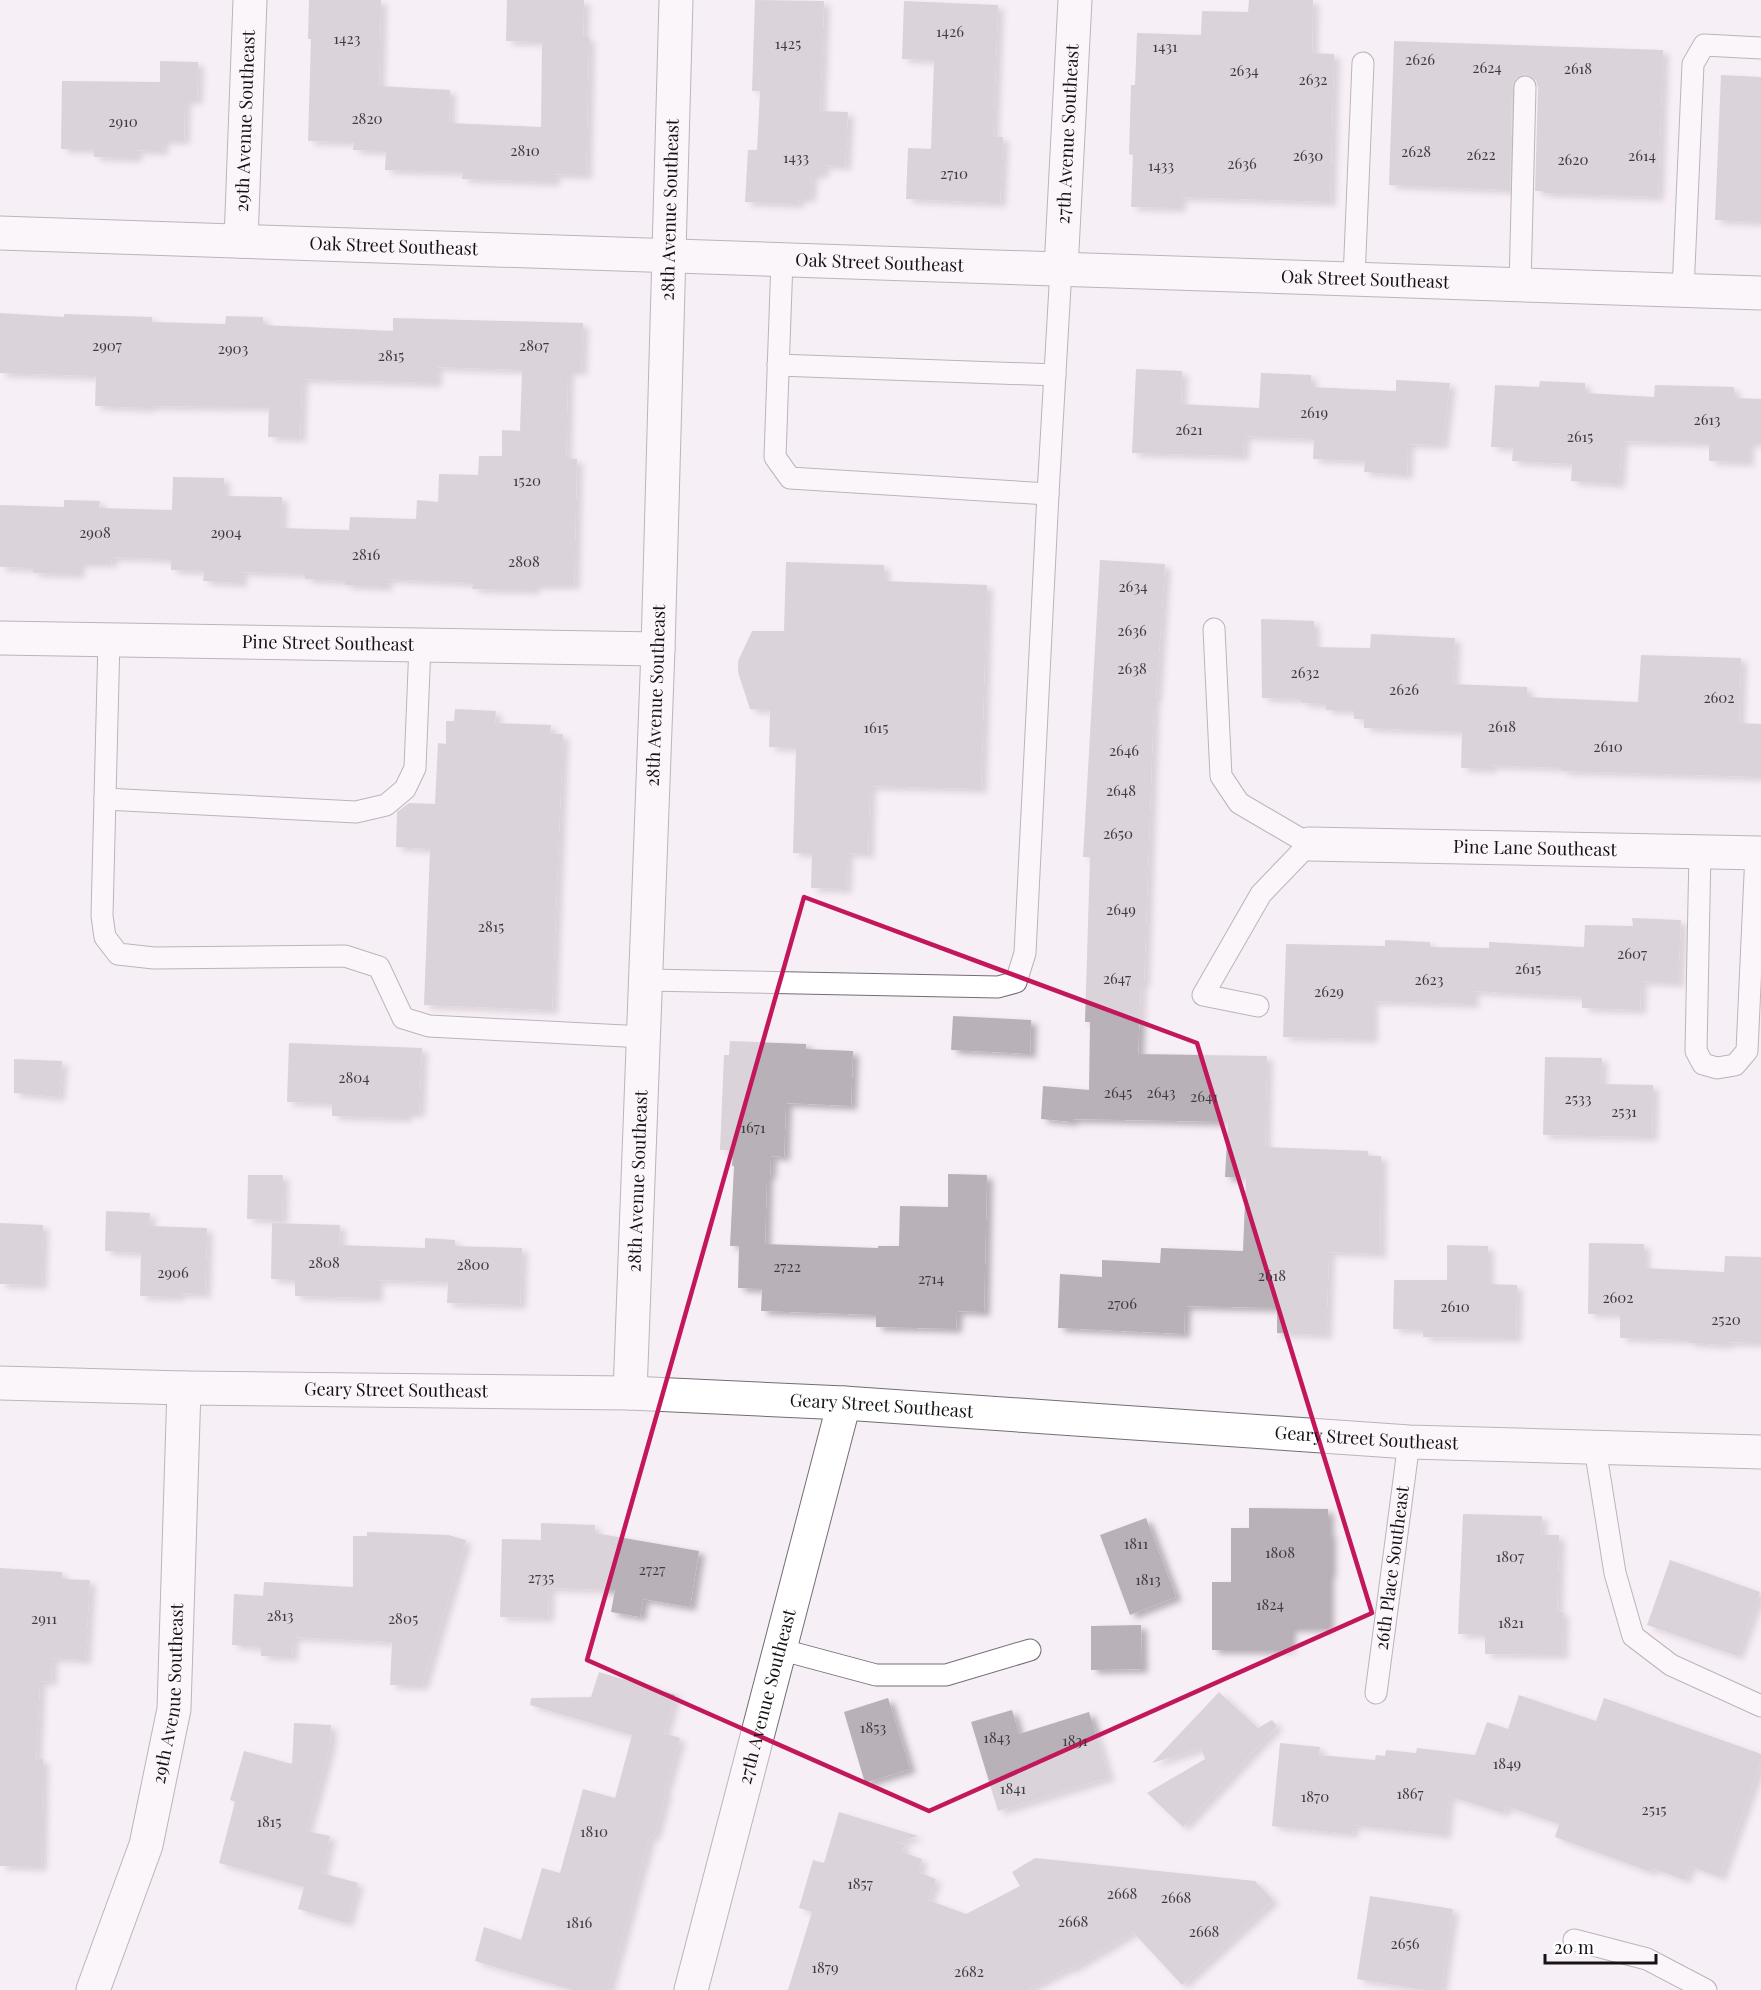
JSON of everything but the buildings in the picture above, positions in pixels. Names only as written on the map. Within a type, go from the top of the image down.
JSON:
[{"type":"street","name":"29th Avenue Southeast","points":[[241,241],[250,0]]},
{"type":"street","name":"28th Avenue Southeast","points":[[630,1393],[658,649],[676,0]]},
{"type":"street","name":"27th Avenue Southeast","points":[[1061,269],[1075,0]]},
{"type":"street","name":"Oak Street Southeast","points":[[0,233],[1761,293]]},
{"type":"street","name":"Pine Street Southeast","points":[[0,638],[658,649]]},
{"type":"street","name":"Pine Lane Southeast","points":[[1309,844],[1758,853]]},
{"type":"street","name":"Geary Street Southeast","points":[[0,1383],[184,1388],[630,1393],[844,1403],[1409,1442],[1761,1452]]},
{"type":"street","name":"29th Avenue Southeast","points":[[93,1990],[146,1845],[174,1709],[184,1388]]},
{"type":"street","name":"27th Avenue Southeast","points":[[691,1990],[844,1403]]},
{"type":"lane","points":[[1683,291],[1693,64],[1704,45],[1761,48]]},
{"type":"lane","points":[[1354,279],[1363,63]]},
{"type":"lane","points":[[1520,285],[1525,87]]},
{"type":"lane","points":[[782,260],[775,458],[790,478],[1048,494]]},
{"type":"lane","points":[[646,980],[998,987],[1016,982],[1025,953],[1061,269]]},
{"type":"lane","points":[[778,364],[1055,375]]},
{"type":"lane","points":[[1214,629],[1221,776],[1239,803],[1309,844],[1261,894],[1203,995],[1258,1006]]},
{"type":"lane","points":[[109,640],[102,916],[105,937],[118,954],[154,958],[345,956],[379,966],[403,1018],[429,1026],[644,1037]]},
{"type":"lane","points":[[105,799],[356,812],[386,805],[405,789],[415,768],[420,645]]},
{"type":"lane","points":[[1700,851],[1696,1052],[1703,1064],[1717,1068],[1735,1065],[1747,1051],[1758,853]]},
{"type":"lane","name":"26th Place Southeast","points":[[1376,1693],[1409,1442]]},
{"type":"lane","points":[[1595,1448],[1615,1573],[1633,1636],[1671,1665],[1761,1706]]},
{"type":"lane","points":[[779,1649],[876,1675],[946,1675],[1030,1650]]},
{"type":"lane","points":[[1574,1940],[1647,1959],[1706,1990]]},
{"type":"highlighted area","points":[[804,897],[1197,1043],[1372,1613],[929,1811],[587,1660]]}]
